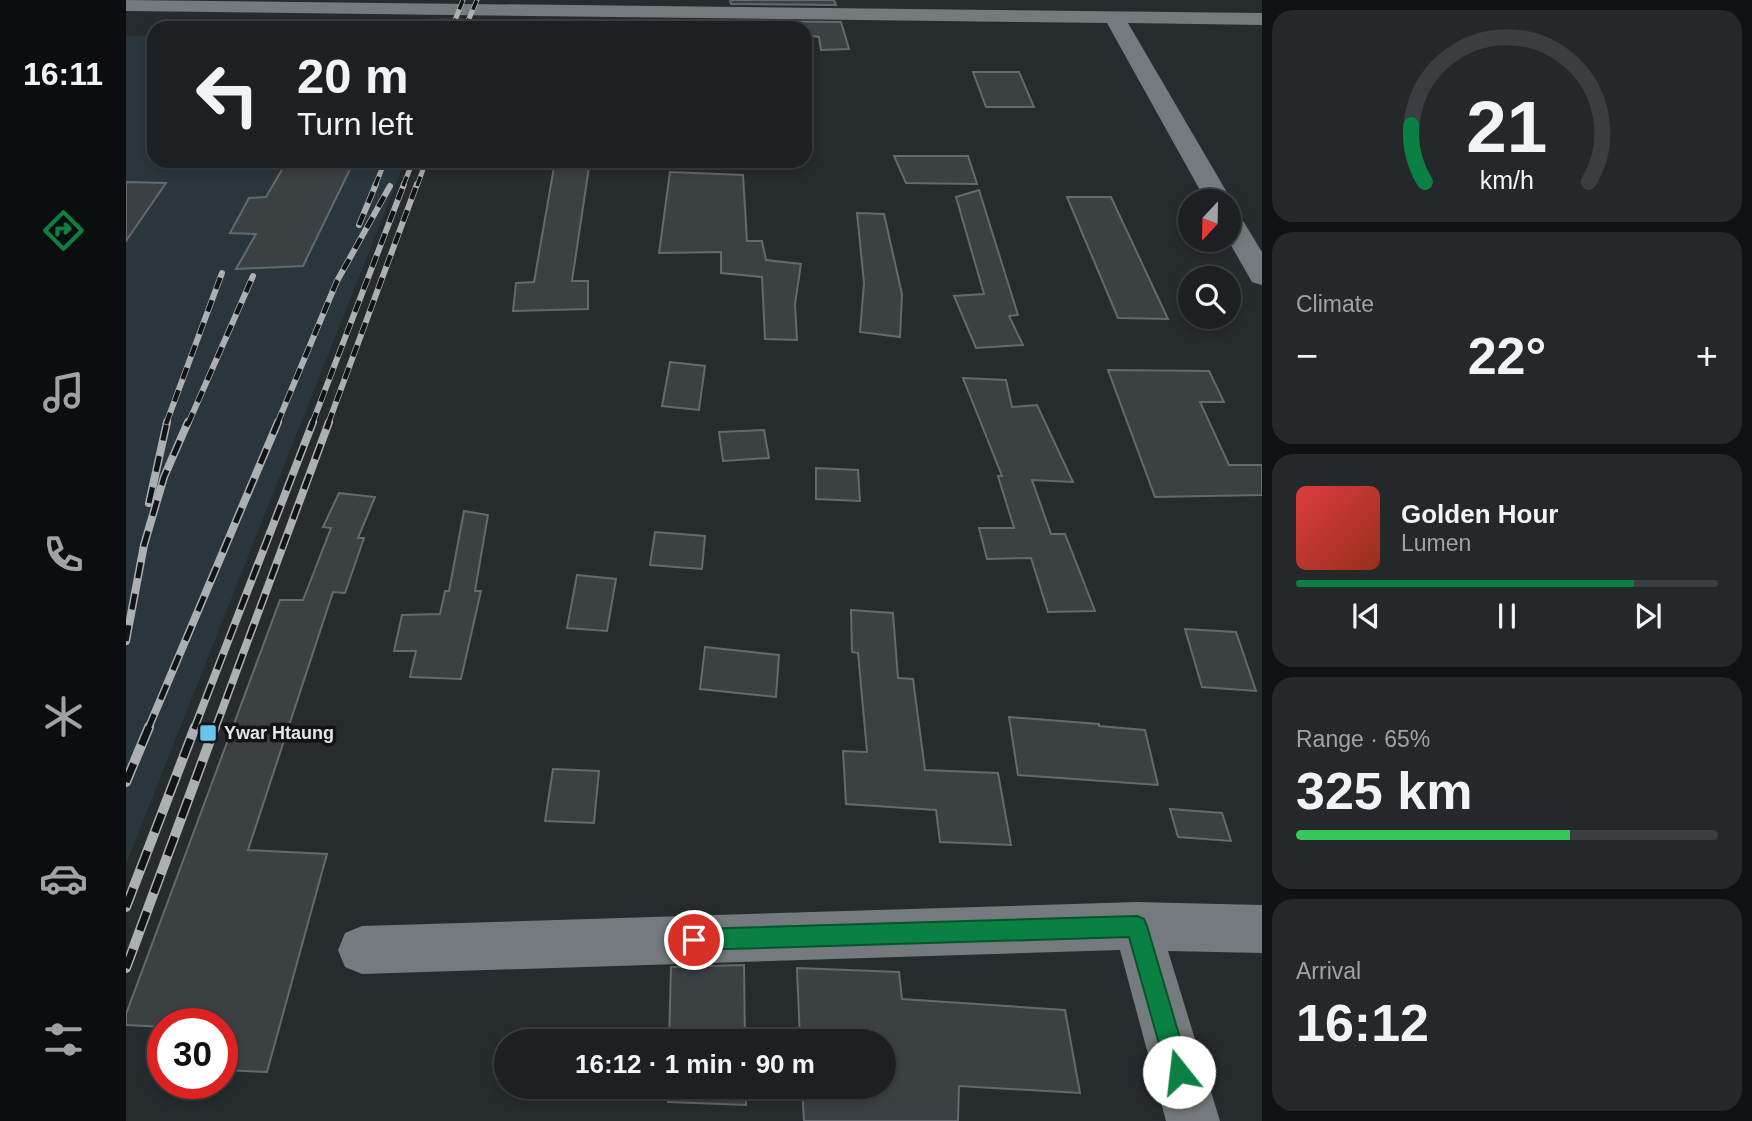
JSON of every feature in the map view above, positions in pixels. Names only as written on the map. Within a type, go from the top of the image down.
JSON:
[{"type":"street","points":[[126,5],[443,4],[1262,19]]},
{"type":"street","points":[[1114,17],[1212,189]]},
{"type":"street","points":[[1241,240],[1262,276]]},
{"type":"street","points":[[1137,926],[1193,1121]]},
{"type":"street","points":[[362,950],[1137,926],[1262,929]]},
{"type":"shaded area","points":[[463,17],[461,21],[393,21]]},
{"type":"shaded area","points":[[147,35],[147,168],[402,168],[126,864],[126,36]]},
{"type":"building","points":[[730,0],[834,0],[836,5],[731,4]]},
{"type":"building","points":[[812,22],[841,22],[849,49],[821,50],[819,37],[812,36]]},
{"type":"building","points":[[973,72],[1019,72],[1034,107],[986,107]]},
{"type":"building","points":[[894,156],[968,156],[977,184],[906,183]]},
{"type":"building","points":[[283,168],[351,168],[303,266],[236,269],[256,234],[230,233],[249,198],[266,197]]},
{"type":"building","points":[[554,168],[589,168],[572,281],[588,281],[588,309],[513,311],[516,283],[534,282]]},
{"type":"building","points":[[670,172],[743,175],[747,241],[762,241],[766,260],[801,264],[795,304],[797,340],[765,339],[762,277],[721,273],[721,252],[659,253]]},
{"type":"building","points":[[126,182],[166,183],[126,241]]},
{"type":"building","points":[[979,190],[1018,315],[1009,316],[1023,345],[976,348],[954,296],[984,294],[956,197]]},
{"type":"building","points":[[1067,197],[1111,197],[1168,319],[1118,318]]},
{"type":"building","points":[[857,213],[884,214],[902,294],[900,337],[860,332],[864,283]]},
{"type":"building","points":[[670,362],[705,366],[699,410],[662,406]]},
{"type":"building","points":[[1108,370],[1209,371],[1224,402],[1200,402],[1229,465],[1262,465],[1262,495],[1155,497]]},
{"type":"building","points":[[963,378],[1006,380],[1012,407],[1037,405],[1073,482],[1032,480],[1051,534],[1065,534],[1095,611],[1048,612],[1031,558],[987,559],[979,528],[1014,528],[998,476],[1002,476]]},
{"type":"building","points":[[764,430],[769,458],[723,461],[719,432]]},
{"type":"building","points":[[816,468],[858,470],[860,501],[816,499]]},
{"type":"building","points":[[339,493],[375,497],[358,538],[364,538],[345,593],[333,592],[248,850],[327,854],[267,1072],[238,1071],[238,1008],[147,1008],[147,1026],[126,1025],[126,1014],[280,600],[303,600],[331,528],[323,527]]},
{"type":"building","points":[[464,511],[488,515],[475,591],[481,591],[461,679],[410,677],[416,651],[394,651],[402,615],[440,614],[445,591],[449,591]]},
{"type":"building","points":[[655,532],[705,536],[702,569],[650,565]]},
{"type":"building","points":[[577,575],[616,579],[607,631],[567,628]]},
{"type":"building","points":[[851,610],[893,613],[898,678],[913,679],[925,770],[998,773],[1011,845],[940,842],[936,810],[846,804],[843,751],[867,752],[858,653],[852,652]]},
{"type":"building","points":[[1185,629],[1236,632],[1256,691],[1202,687]]},
{"type":"building","points":[[705,647],[779,655],[776,697],[700,689]]},
{"type":"building","points":[[1009,717],[1145,730],[1158,785],[1018,775]]},
{"type":"building","points":[[553,769],[599,771],[594,823],[545,821]]},
{"type":"building","points":[[1170,809],[1222,813],[1231,841],[1178,837]]},
{"type":"building","points":[[744,965],[745,1029],[669,1029],[671,967]]},
{"type":"building","points":[[797,968],[899,972],[902,999],[1065,1010],[1080,1093],[959,1086],[958,1121],[804,1121],[803,1099],[896,1099],[896,1029],[800,1029]]},
{"type":"building","points":[[668,1099],[746,1099],[746,1105],[668,1102]]},
{"type":"railway","points":[[455,21],[463,0]]},
{"type":"railway","points":[[468,21],[477,0]]},
{"type":"railway","points":[[375,186],[382,168]]},
{"type":"railway","points":[[403,186],[410,168]]},
{"type":"railway","points":[[417,186],[423,168]]},
{"type":"railway","points":[[359,225],[376,184]]},
{"type":"railway","points":[[312,424],[404,184]]},
{"type":"railway","points":[[328,424],[417,184]]},
{"type":"railway","points":[[277,424],[337,281],[390,186]]},
{"type":"railway","points":[[166,424],[222,273]]},
{"type":"railway","points":[[188,424],[253,276]]},
{"type":"railway","points":[[149,503],[167,422]]},
{"type":"railway","points":[[126,641],[144,545],[164,477],[188,422]]},
{"type":"railway","points":[[148,729],[278,422]]},
{"type":"railway","points":[[194,729],[313,422]]},
{"type":"railway","points":[[215,729],[329,422]]},
{"type":"railway","points":[[126,782],[149,727]]},
{"type":"railway","points":[[126,907],[195,727]]},
{"type":"railway","points":[[126,968],[215,727]]},
{"type":"place","name":"Ywar Htaung","points":[[208,733]]},
{"type":"route","points":[[694,940],[1137,926],[1179,1072]]}]
